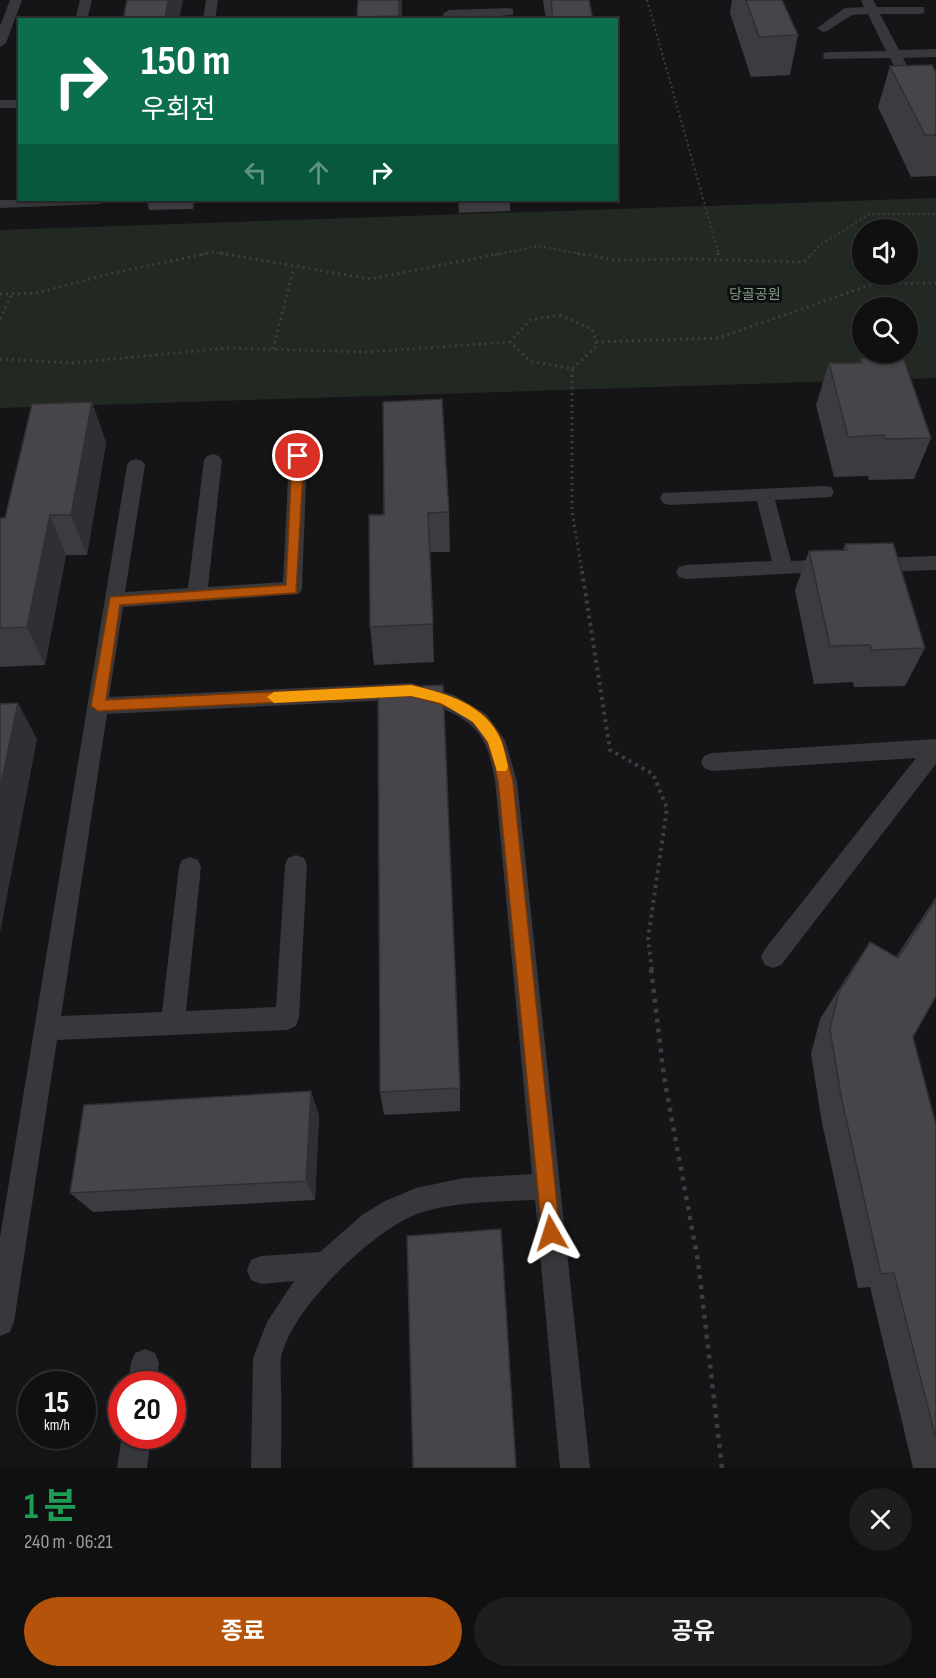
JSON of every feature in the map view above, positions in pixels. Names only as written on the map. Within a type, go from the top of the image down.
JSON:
[{"type":"lane","points":[[82,18],[86,0]]},
{"type":"lane","points":[[209,18],[212,0]]},
{"type":"lane","points":[[0,5],[15,2]]},
{"type":"lane","points":[[2,36],[15,2]]},
{"type":"lane","points":[[869,5],[907,79],[926,87],[936,87]]},
{"type":"lane","points":[[824,28],[849,11],[869,5],[920,10]]},
{"type":"lane","points":[[450,18],[449,14],[509,11]]},
{"type":"lane","points":[[2,36],[18,30]]},
{"type":"lane","points":[[829,56],[936,53]]},
{"type":"lane","points":[[0,104],[18,104]]},
{"type":"lane","points":[[0,204],[18,197]]},
{"type":"lane","points":[[115,600],[292,589],[298,456]]},
{"type":"lane","points":[[197,595],[213,460]]},
{"type":"lane","points":[[0,1322],[9,1206],[47,1029],[136,465]]},
{"type":"lane","points":[[669,498],[825,492]]},
{"type":"lane","points":[[764,494],[783,568]]},
{"type":"lane","points":[[686,572],[936,562]]},
{"type":"lane","points":[[98,706],[411,691],[445,699],[478,718],[494,740],[506,781],[574,1468]]},
{"type":"lane","points":[[712,762],[936,748]]},
{"type":"lane","points":[[773,957],[936,748]]},
{"type":"lane","points":[[47,1029],[287,1018],[296,865]]},
{"type":"lane","points":[[173,1022],[190,867]]},
{"type":"lane","points":[[266,1468],[267,1356],[279,1328],[301,1293],[326,1265],[384,1218],[415,1201],[477,1191],[546,1186]]},
{"type":"lane","points":[[261,1270],[326,1265]]},
{"type":"lane","points":[[132,1468],[134,1449]]},
{"type":"path","points":[[647,0],[720,260]]},
{"type":"path","points":[[0,294],[37,293],[109,274],[214,252],[370,279],[539,246],[614,260],[804,262],[820,244],[870,214],[936,214]]},
{"type":"path","points":[[273,349],[294,267]]},
{"type":"path","points":[[596,342],[718,338],[873,284],[936,283]]},
{"type":"path","points":[[0,319],[12,294]]},
{"type":"path","points":[[0,359],[71,363],[228,348],[367,352],[510,342],[530,320],[560,315],[592,329],[597,346],[572,369],[572,511],[610,750],[653,774],[668,808],[648,939],[664,1077],[698,1261],[722,1468]]},
{"type":"path","points":[[510,342],[530,361],[572,369]]},
{"type":"green space","name":"당골공원","points":[[936,198],[936,378],[0,408],[0,230]]},
{"type":"building","points":[[127,0],[168,0],[165,18],[123,18]]},
{"type":"building","points":[[358,0],[399,0],[399,16],[357,17]]},
{"type":"building","points":[[551,0],[589,0],[593,18],[553,18]]},
{"type":"building","points":[[746,0],[782,0],[798,35],[759,37]]},
{"type":"building","points":[[932,65],[936,72],[936,135],[925,135],[890,66]]},
{"type":"building","points":[[829,363],[905,363],[931,438],[885,439],[884,435],[848,437]]},
{"type":"building","points":[[442,399],[449,512],[428,513],[433,624],[370,627],[369,515],[384,515],[383,402]]},
{"type":"building","points":[[92,402],[71,515],[50,515],[27,627],[0,628],[0,518],[5,518],[32,404]]},
{"type":"building","points":[[893,543],[925,648],[872,650],[870,645],[830,646],[809,551],[847,550],[845,544]]},
{"type":"building","points":[[443,685],[460,1088],[380,1092],[378,688]]},
{"type":"building","points":[[18,703],[0,788],[0,704]]},
{"type":"building","points":[[936,900],[936,996],[913,1037],[936,1125],[936,1439],[894,1273],[881,1274],[842,1101],[830,1029],[839,992],[870,942],[898,958]]},
{"type":"building","points":[[311,1091],[306,1181],[70,1193],[84,1105]]},
{"type":"building","points":[[501,1229],[516,1468],[413,1468],[407,1236]]},
{"type":"slow traffic","points":[[274,697],[411,691],[445,699],[478,718],[494,740],[502,767]]},
{"type":"route","points":[[298,456],[292,589],[115,600],[98,706],[411,691],[445,699],[478,718],[494,740],[506,781],[551,1233]]}]
